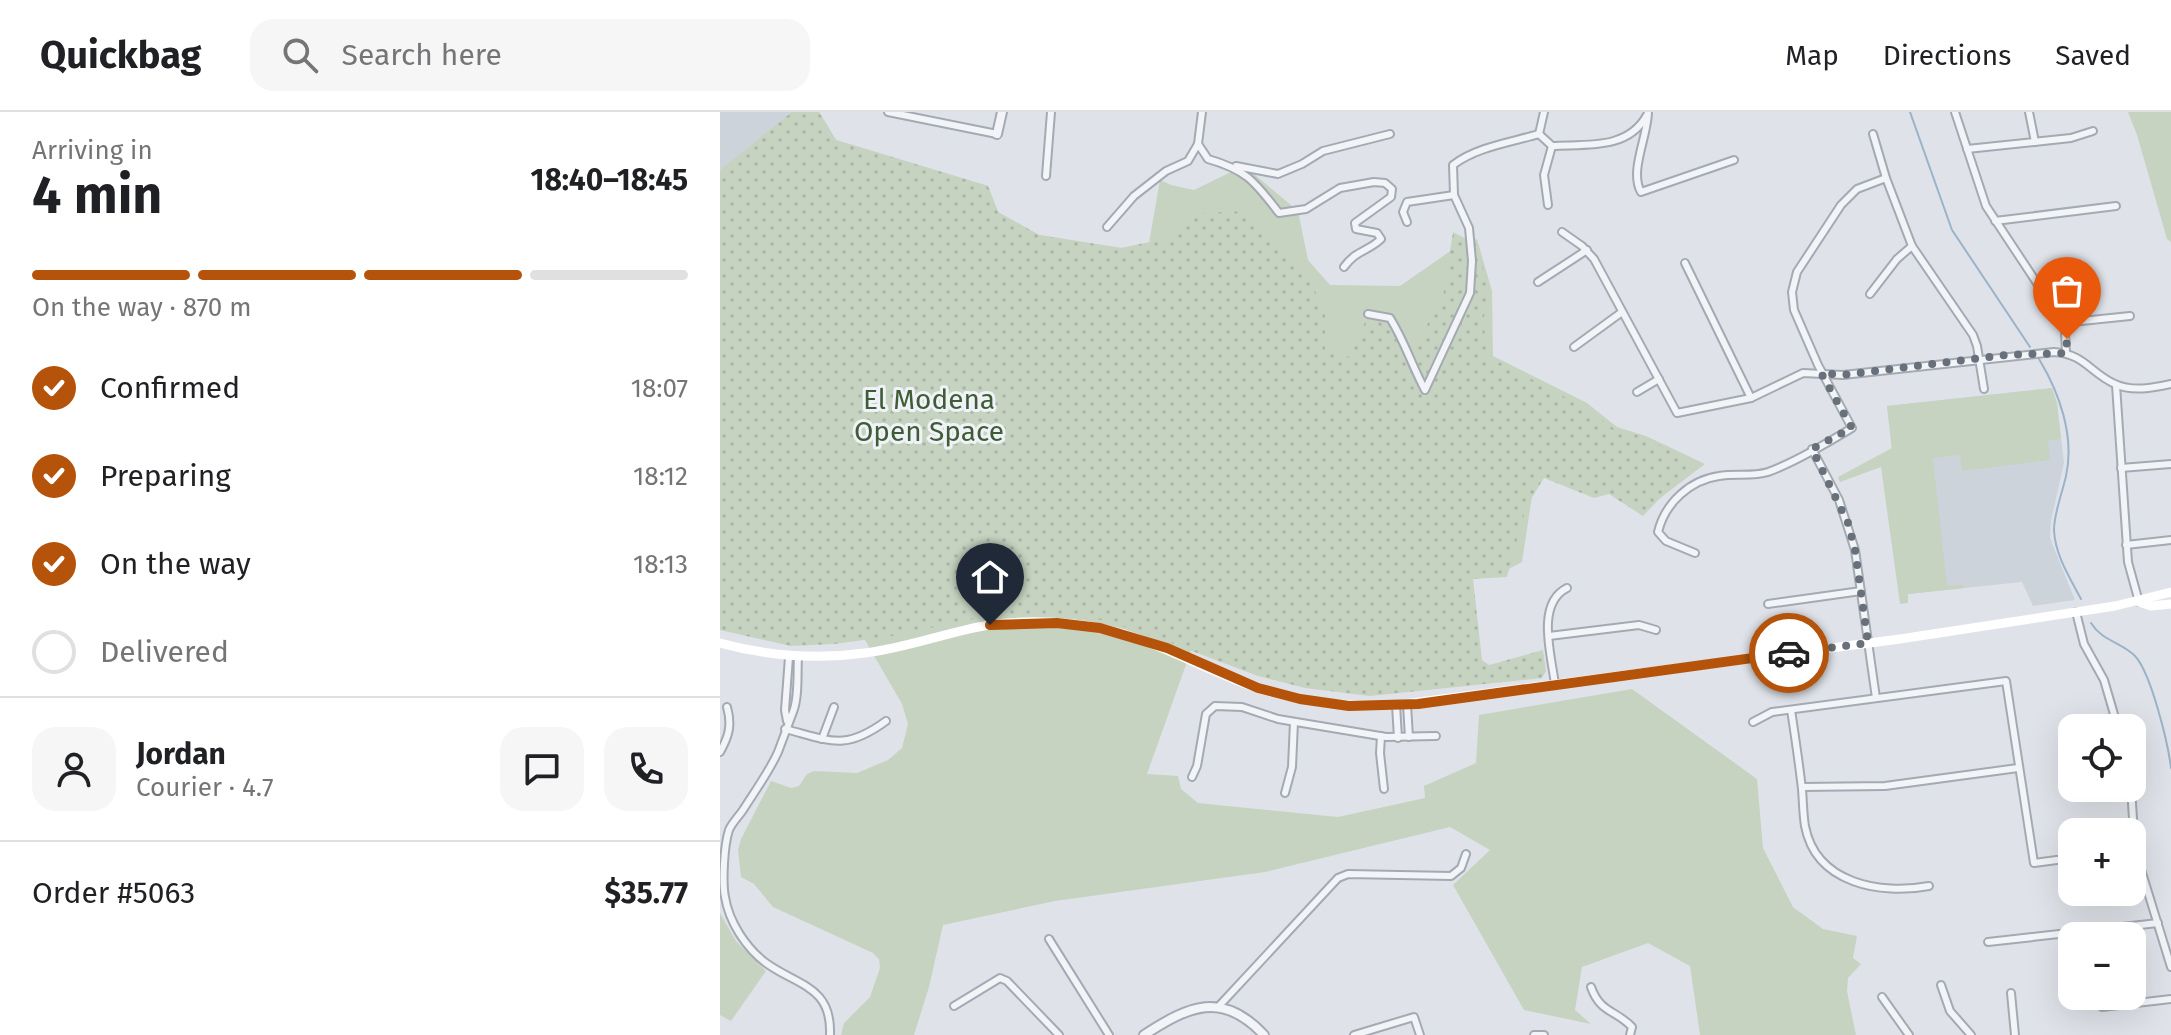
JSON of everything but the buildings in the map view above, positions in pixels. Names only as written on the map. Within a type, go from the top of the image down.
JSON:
[{"type":"main road","points":[[720,643],[793,657],[864,653],[1004,623],[1078,624],[1148,641],[1274,693],[1328,704],[1401,705],[1868,643],[2139,602],[2171,592]]},
{"type":"main road","points":[[2139,602],[2151,606],[2171,604]]},
{"type":"street","points":[[888,112],[997,134],[1002,112]]},
{"type":"street","points":[[1046,176],[1051,112]]},
{"type":"street","points":[[1107,227],[1134,196],[1166,171],[1188,161],[1198,144],[1202,112]]},
{"type":"street","points":[[1539,134],[1544,112]]},
{"type":"street","points":[[1955,112],[1986,206],[2062,323],[2067,339],[2066,353]]},
{"type":"street","points":[[2029,112],[2035,142]]},
{"type":"street","points":[[1539,134],[1552,146],[1615,142],[1635,133],[1648,114]]},
{"type":"street","points":[[1648,114],[1638,170],[1637,187],[1641,192],[1734,160]]},
{"type":"street","points":[[1967,149],[2071,138],[2093,131]]},
{"type":"street","points":[[1198,144],[1208,159],[1278,174],[1323,151],[1390,134]]},
{"type":"street","points":[[1368,314],[1390,318],[1406,344],[1425,390],[1470,293],[1472,261],[1469,228],[1454,195],[1453,165],[1502,144],[1539,134]]},
{"type":"street","points":[[1873,134],[1912,246],[1973,335],[1984,389]]},
{"type":"street","points":[[1548,205],[1544,175],[1552,146]]},
{"type":"street","points":[[1232,166],[1253,179],[1279,213],[1306,209],[1340,188],[1374,182],[1385,183],[1392,189],[1391,197],[1355,223],[1356,229],[1377,233],[1381,239],[1361,250],[1344,267]]},
{"type":"street","points":[[1695,553],[1666,541],[1658,532],[1677,496],[1700,480],[1721,475],[1769,472],[1852,428],[1821,373],[1794,310],[1792,292],[1797,272],[1841,205],[1857,189],[1886,178]]},
{"type":"street","points":[[1407,222],[1403,212],[1407,202],[1454,195]]},
{"type":"street","points":[[1995,221],[2116,206]]},
{"type":"street","points":[[1562,232],[1587,250],[1677,413],[1751,398],[1796,375],[1810,372],[1843,375],[2043,352],[2066,353],[2086,362],[2116,385],[2135,389],[2171,384]]},
{"type":"street","points":[[1870,294],[1897,259],[1912,246]]},
{"type":"street","points":[[1538,282],[1587,250]]},
{"type":"street","points":[[1685,263],[1751,398]]},
{"type":"street","points":[[1574,347],[1622,312]]},
{"type":"street","points":[[2062,323],[2130,316]]},
{"type":"street","points":[[1637,392],[1659,379]]},
{"type":"street","points":[[2116,385],[2126,545],[2139,602]]},
{"type":"street","points":[[1812,449],[1848,523],[1855,550],[1876,698]]},
{"type":"street","points":[[2121,468],[2171,464]]},
{"type":"street","points":[[2126,545],[2171,540]]},
{"type":"street","points":[[1555,685],[1548,616],[1558,593],[1567,588]]},
{"type":"street","points":[[1768,604],[1861,591]]},
{"type":"street","points":[[2076,612],[2084,644],[2104,680],[2114,714]]},
{"type":"street","points":[[1549,636],[1639,625],[1656,630]]},
{"type":"street","points":[[793,657],[785,710],[786,726],[777,752],[729,830],[725,896],[730,917],[743,939],[766,963],[813,989],[823,1001],[830,1016],[830,1035]]},
{"type":"street","points":[[1753,722],[1772,712],[2006,681],[2034,863],[2058,860]]},
{"type":"street","points":[[1401,705],[1409,737]]},
{"type":"street","points":[[1398,738],[1401,705]]},
{"type":"street","points":[[1192,777],[1208,710],[1215,706],[1242,707],[1294,722],[1381,736],[1436,736]]},
{"type":"street","points":[[720,752],[731,721],[727,707]]},
{"type":"street","points":[[822,739],[834,707]]},
{"type":"street","points":[[1791,710],[1805,828],[1814,848],[1829,868],[1857,884],[1886,890],[1929,886]]},
{"type":"street","points":[[786,726],[835,742],[854,740],[886,721]]},
{"type":"street","points":[[1285,793],[1292,767],[1294,722]]},
{"type":"street","points":[[1381,736],[1384,789]]},
{"type":"street","points":[[1802,787],[1885,786],[2018,768]]},
{"type":"street","points":[[720,828],[729,830]]},
{"type":"street","points":[[1219,1006],[1328,886],[1344,875],[1451,876],[1461,868],[1466,854]]},
{"type":"street","points":[[2146,886],[2171,967]]},
{"type":"street","points":[[1988,942],[2158,923]]},
{"type":"street","points":[[1049,939],[1109,1035]]},
{"type":"street","points":[[954,1006],[1000,978],[1007,981],[1059,1035]]},
{"type":"street","points":[[1941,985],[1950,1011],[1971,1035]]},
{"type":"street","points":[[1591,987],[1605,1010],[1632,1027],[1630,1035]]},
{"type":"street","points":[[2011,993],[2015,1035]]},
{"type":"street","points":[[1882,997],[1909,1035]]},
{"type":"street","points":[[2146,1002],[2171,999]]},
{"type":"street","points":[[1144,1035],[1184,1011],[1219,1006],[1239,1013],[1264,1035]]},
{"type":"street","points":[[1354,1035],[1414,1017],[1420,1035]]},
{"type":"street","points":[[1534,1035],[1544,1035]]},
{"type":"shaded area","points":[[720,112],[792,112],[720,170]]},
{"type":"shaded area","points":[[2052,388],[2057,403],[2064,463],[2050,538],[2075,600],[2033,606],[2022,582],[1899,595],[1893,462],[1887,406]]},
{"type":"green space","points":[[792,112],[819,112],[836,140],[988,186],[998,212],[1039,235],[1121,248],[1149,243],[1160,180],[1194,190],[1233,171],[1254,174],[1298,211],[1308,260],[1330,285],[1400,286],[1449,252],[1477,239],[1492,291],[1493,356],[1587,403],[1617,427],[1646,436],[1705,464],[1651,505],[1538,457],[1522,562],[1493,577],[1462,576],[1193,645],[1147,774],[1178,776],[1181,789],[1198,803],[1338,817],[1425,798],[1424,786],[1476,763],[1479,715],[1632,689],[1757,779],[1763,848],[1793,907],[1823,929],[1857,936],[1853,958],[1861,964],[1848,978],[1847,991],[1856,1035],[1700,1035],[1690,966],[1648,943],[1582,967],[1575,1010],[1591,1024],[1524,1010],[1453,885],[1490,850],[1450,827],[1265,872],[1055,901],[943,925],[914,1035],[841,1035],[844,1023],[870,997],[880,968],[879,959],[873,953],[773,907],[754,884],[741,877],[738,850],[771,781],[791,788],[799,786],[807,774],[814,771],[857,773],[888,760],[902,748],[908,724],[902,704],[858,628],[720,170]]},
{"type":"green space","name":"El Modena Open Space","points":[[792,112],[819,112],[836,140],[988,186],[998,212],[1039,235],[1121,248],[1174,237],[1199,214],[1235,211],[1254,219],[1308,276],[1325,312],[1325,352],[1350,357],[1365,322],[1375,322],[1394,330],[1408,359],[1443,296],[1453,232],[1476,244],[1492,298],[1482,321],[1491,358],[1586,408],[1617,431],[1643,436],[1698,466],[1643,516],[1609,494],[1594,498],[1544,478],[1526,507],[1507,577],[1473,579],[1482,660],[1489,665],[1543,650],[1546,671],[1542,678],[1370,696],[1305,688],[1258,676],[1101,620],[1053,615],[978,618],[887,637],[791,646],[720,630],[720,170]]},
{"type":"green space","points":[[2128,112],[2171,112],[2171,242],[2167,239]]},
{"type":"green space","points":[[2052,388],[2061,439],[2048,441],[2050,460],[1962,471],[1960,455],[1933,458],[1947,586],[1963,585],[1964,588],[1908,594],[1908,603],[1900,604],[1881,467],[1840,482],[1838,477],[1892,448],[1887,406]]},
{"type":"green space","points":[[720,913],[736,941],[766,971],[731,1021],[720,1015]]},
{"type":"waterway","points":[[1910,112],[1952,230],[2030,347]]},
{"type":"waterway","points":[[2039,359],[2059,400],[2067,430],[2068,461],[2054,530],[2064,566],[2081,599]]},
{"type":"waterway","points":[[2091,623],[2101,634],[2130,651],[2141,665],[2158,709],[2171,768]]},
{"type":"way so far","points":[[1789,653],[1868,643],[1855,550],[1848,523],[1812,449],[1852,428],[1821,373],[1843,375],[2006,355],[2066,353],[2067,339]]},
{"type":"route","points":[[990,625],[1030,622],[1100,628],[1167,648],[1258,688],[1300,699],[1349,706],[1418,704],[1789,653]]}]
